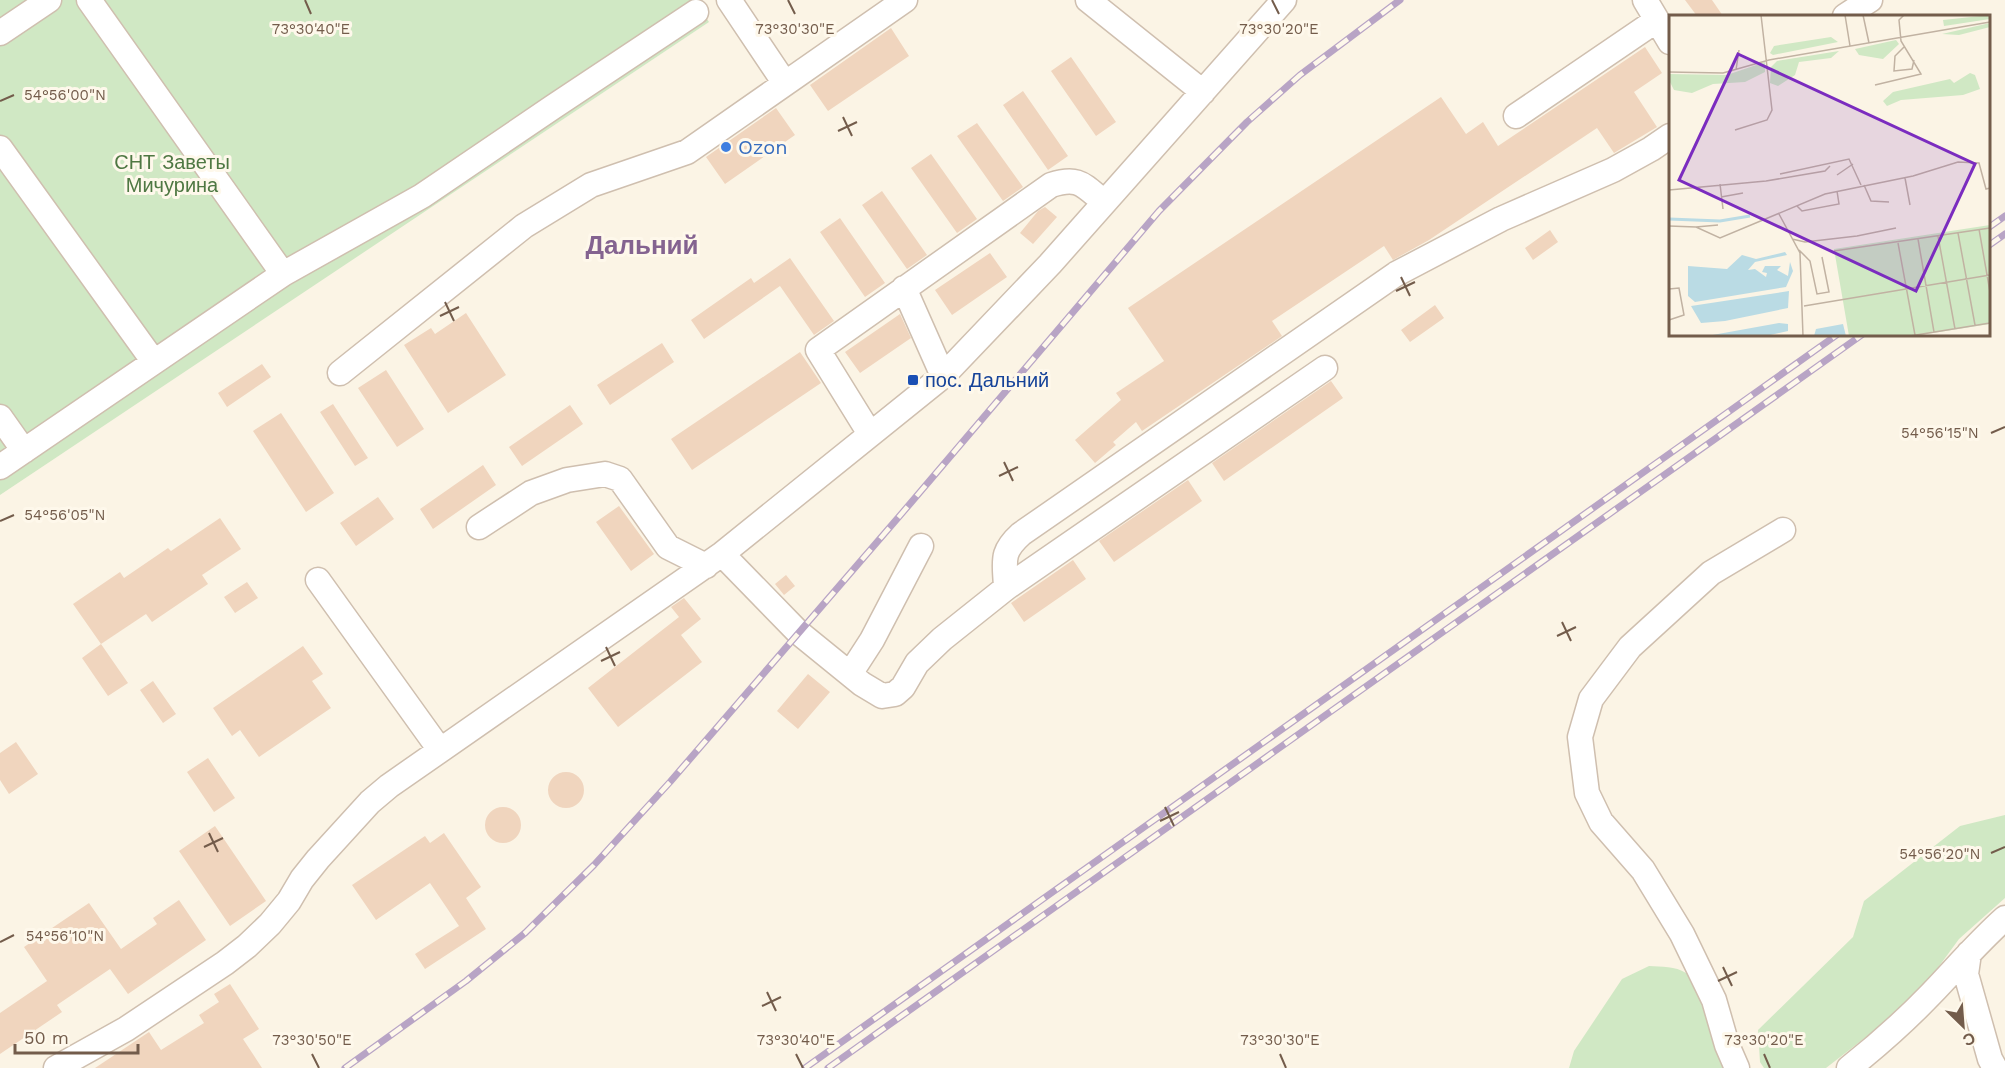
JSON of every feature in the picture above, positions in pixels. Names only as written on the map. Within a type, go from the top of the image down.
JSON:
[{"type":"street","points":[[0,33],[49,0]]},
{"type":"street","points":[[89,0],[283,274]]},
{"type":"street","points":[[729,0],[784,82]]},
{"type":"street","points":[[340,373],[524,226],[591,185],[687,152],[784,82],[905,0]]},
{"type":"street","points":[[1089,0],[1203,92]]},
{"type":"street","points":[[56,1068],[126,1029],[247,946],[270,924],[289,901],[312,866],[370,802],[389,786],[714,560],[843,455],[924,393],[1050,264],[1284,0]]},
{"type":"street","points":[[1847,15],[1870,0]]},
{"type":"street","points":[[1516,116],[1651,10],[1669,39]]},
{"type":"street","points":[[0,467],[283,274],[422,196],[696,12]]},
{"type":"street","points":[[1006,588],[1005,555],[1009,545],[1021,534],[1396,274],[1500,219],[1613,170],[1669,137]]},
{"type":"street","points":[[0,148],[154,362]]},
{"type":"street","points":[[870,434],[818,350],[1051,185],[1068,180],[1080,183],[1104,202]]},
{"type":"street","points":[[904,288],[943,376]]},
{"type":"street","points":[[479,526],[531,493],[567,480],[605,474],[620,479],[668,547],[714,560],[870,690],[882,696],[895,694],[903,687],[917,663],[942,639],[1006,588],[1325,368]]},
{"type":"street","points":[[0,417],[24,451]]},
{"type":"street","points":[[1737,1068],[1713,1000],[1682,934],[1643,870],[1601,822],[1587,793],[1580,737],[1591,699],[1630,647],[1711,573],[1783,530]]},
{"type":"street","points":[[850,674],[872,640],[921,546]]},
{"type":"street","points":[[318,580],[441,750]]},
{"type":"street","points":[[1850,1068],[1883,1041],[2005,918]]},
{"type":"street","points":[[1969,953],[1966,974],[1969,988],[1995,1068]]},
{"type":"green space","name":"СНТ Заветы Мичурина","points":[[0,0],[694,0],[709,22],[0,495]]},
{"type":"green space","points":[[2005,815],[2005,898],[1959,939],[1915,999],[1826,1068],[1764,1068],[1760,1062],[1758,1030],[1853,937],[1864,901],[1960,826]]},
{"type":"green space","points":[[1649,966],[1677,969],[1686,973],[1693,980],[1711,1017],[1727,1068],[1569,1068],[1574,1051],[1622,979]]},
{"type":"building","points":[[1685,0],[1712,0],[1722,15],[1696,15]]},
{"type":"building","points":[[891,28],[909,56],[828,111],[810,85]]},
{"type":"building","points":[[1645,47],[1662,73],[1634,92],[1657,127],[1614,153],[1597,128],[1429,240],[1393,260],[1384,246],[1272,321],[1282,336],[1142,431],[1136,422],[1113,442],[1116,445],[1095,463],[1075,440],[1121,400],[1116,393],[1164,361],[1128,308],[1441,97],[1466,134],[1483,122],[1498,146]]},
{"type":"building","points":[[1071,57],[1116,122],[1096,136],[1051,71]]},
{"type":"building","points":[[1023,91],[1068,156],[1048,170],[1003,105]]},
{"type":"building","points":[[776,108],[795,135],[725,184],[706,157]]},
{"type":"building","points":[[977,123],[1023,187],[1003,201],[957,136]]},
{"type":"building","points":[[931,154],[977,219],[957,233],[911,168]]},
{"type":"building","points":[[882,191],[927,255],[907,269],[862,205]]},
{"type":"building","points":[[1045,207],[1057,217],[1033,244],[1020,233],[1038,211]]},
{"type":"building","points":[[840,218],[885,283],[865,297],[820,232]]},
{"type":"building","points":[[1550,230],[1558,242],[1533,260],[1525,248]]},
{"type":"building","points":[[990,253],[1007,277],[952,315],[935,290]]},
{"type":"building","points":[[790,258],[834,321],[814,335],[780,286],[704,339],[691,320],[751,278],[754,283]]},
{"type":"building","points":[[1435,305],[1444,318],[1410,342],[1401,330]]},
{"type":"building","points":[[466,313],[506,375],[448,413],[404,345],[431,328],[435,334]]},
{"type":"building","points":[[900,314],[911,338],[860,373],[845,352]]},
{"type":"building","points":[[662,343],[674,362],[610,405],[597,385]]},
{"type":"building","points":[[800,352],[821,383],[692,470],[671,439]]},
{"type":"building","points":[[262,364],[271,377],[227,407],[218,393]]},
{"type":"building","points":[[386,370],[424,429],[397,447],[358,388]]},
{"type":"building","points":[[1331,381],[1343,398],[1224,481],[1212,463]]},
{"type":"building","points":[[333,404],[368,458],[355,466],[320,412]]},
{"type":"building","points":[[570,405],[583,424],[522,466],[509,447]]},
{"type":"building","points":[[281,413],[334,493],[306,512],[253,431]]},
{"type":"building","points":[[483,465],[496,485],[433,529],[420,509]]},
{"type":"building","points":[[1188,480],[1202,501],[1114,562],[1099,541]]},
{"type":"building","points":[[378,497],[394,519],[356,546],[340,523]]},
{"type":"building","points":[[619,506],[654,554],[631,571],[596,522]]},
{"type":"building","points":[[220,518],[241,549],[202,575],[208,584],[152,622],[146,614],[101,644],[73,604],[120,572],[124,578],[168,548],[171,551]]},
{"type":"building","points":[[1073,560],[1086,579],[1024,622],[1011,603]]},
{"type":"building","points":[[786,575],[795,586],[784,595],[775,584]]},
{"type":"building","points":[[247,582],[258,598],[235,613],[224,597]]},
{"type":"building","points":[[684,598],[701,619],[681,635],[702,662],[618,727],[588,688],[679,617],[671,607]]},
{"type":"building","points":[[101,644],[128,683],[108,696],[82,658]]},
{"type":"building","points":[[303,646],[323,674],[312,681],[331,708],[259,757],[240,730],[232,736],[213,708]]},
{"type":"building","points":[[808,674],[830,692],[798,729],[777,711]]},
{"type":"building","points":[[153,681],[176,714],[163,723],[140,690]]},
{"type":"building","points":[[16,742],[38,774],[9,794],[0,780],[0,753]]},
{"type":"building","points":[[208,758],[235,798],[214,812],[187,772]]},
{"type":"building","points":[[566,772],[579,777],[584,790],[579,803],[566,808],[553,803],[548,790],[553,777]]},
{"type":"building","points":[[503,807],[516,812],[521,825],[516,838],[503,843],[490,838],[485,825],[490,812]]},
{"type":"building","points":[[215,826],[266,901],[230,926],[179,851]]},
{"type":"building","points":[[444,833],[481,887],[466,898],[486,929],[425,969],[415,954],[459,926],[430,883],[376,920],[352,885],[425,836],[430,843]]},
{"type":"building","points":[[179,900],[206,940],[128,994],[110,969],[57,1005],[62,1012],[0,1054],[0,1013],[47,981],[24,947],[89,903],[121,949],[157,924],[153,918]]},
{"type":"building","points":[[230,984],[259,1029],[243,1039],[262,1068],[95,1068],[149,1032],[161,1050],[204,1023],[199,1015],[219,1002],[214,994]]},
{"type":"railway","points":[[345,1068],[466,981],[525,933],[594,865],[670,782],[1159,211],[1247,122],[1300,75],[1400,0]]},
{"type":"railway","points":[[1990,227],[2005,216]]},
{"type":"railway","points":[[1990,245],[2005,234]]},
{"type":"railway","points":[[805,1068],[1835,336]]},
{"type":"railway","points":[[828,1068],[1860,336]]},
{"type":"place","name":"Ozon","points":[[726,147]]},
{"type":"place","name":"пос. Дальний","points":[[913,380]]},
{"type":"district","name":"Дальний","points":[[642,245]]}]
